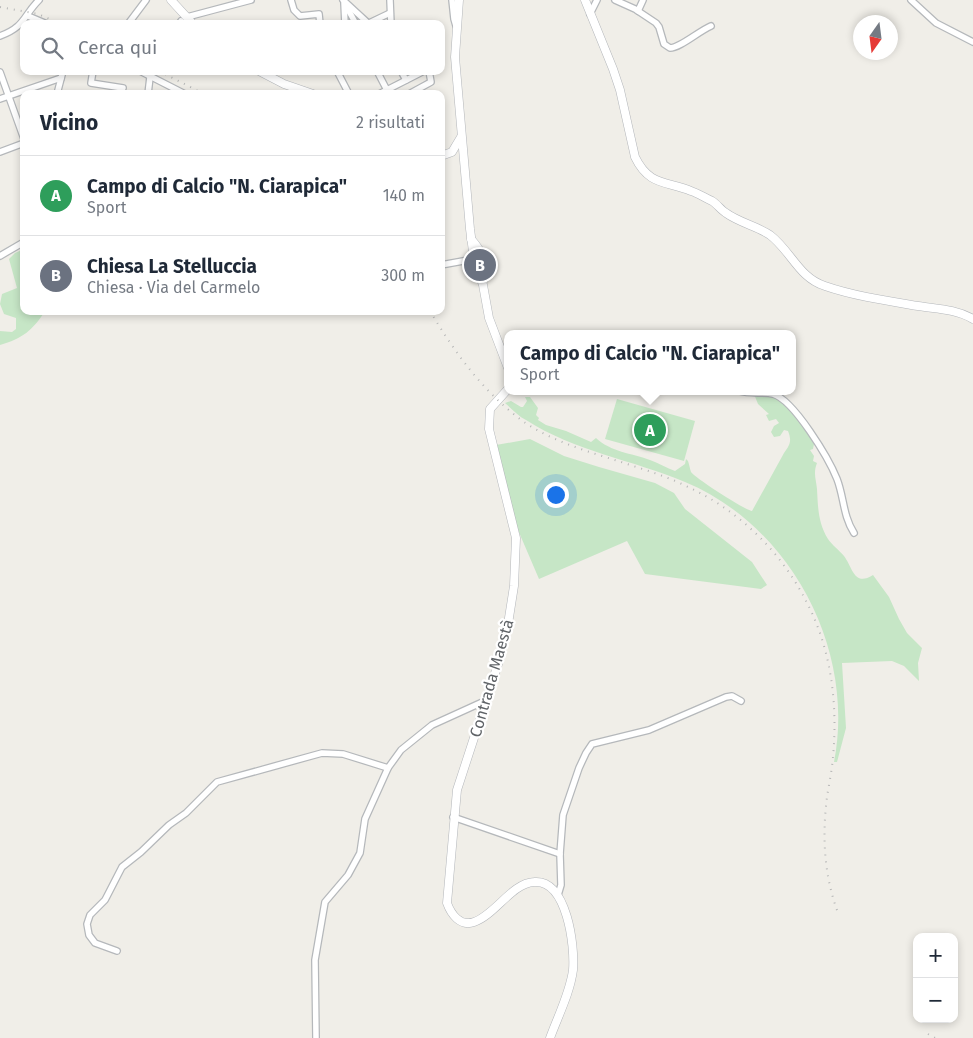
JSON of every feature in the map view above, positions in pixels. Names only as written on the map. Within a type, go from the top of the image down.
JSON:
[{"type":"street","points":[[24,20],[39,0]]},
{"type":"street","points":[[131,20],[146,0]]},
{"type":"street","points":[[171,0],[182,20],[251,0]]},
{"type":"street","points":[[291,0],[294,10],[300,16],[319,14],[320,20]]},
{"type":"street","points":[[343,0],[364,20]]},
{"type":"street","points":[[343,0],[345,20]]},
{"type":"street","points":[[343,0],[354,20]]},
{"type":"street","points":[[390,0],[391,20]]},
{"type":"street","points":[[452,0],[456,26]]},
{"type":"street","points":[[458,0],[455,57],[471,239],[474,259],[483,285],[489,318],[504,357]]},
{"type":"street","points":[[585,0],[618,83],[635,158],[644,172],[660,183],[691,190],[714,202],[726,214],[769,234],[784,247],[805,275],[824,286],[907,304],[952,310],[973,319]]},
{"type":"street","points":[[590,14],[596,0]]},
{"type":"street","points":[[615,0],[638,11],[656,23],[664,44],[670,48],[675,48],[694,34],[711,26]]},
{"type":"street","points":[[638,11],[643,0]]},
{"type":"street","points":[[911,0],[936,23],[973,42]]},
{"type":"street","points":[[376,20],[390,13]]},
{"type":"street","points":[[28,16],[38,20]]},
{"type":"street","points":[[0,36],[14,30],[20,24]]},
{"type":"street","points":[[0,72],[20,128]]},
{"type":"street","points":[[58,90],[62,75]]},
{"type":"street","points":[[93,75],[91,83],[122,88]]},
{"type":"street","points":[[147,75],[177,90]]},
{"type":"street","points":[[266,75],[302,90]]},
{"type":"street","points":[[339,75],[347,90]]},
{"type":"street","points":[[380,75],[387,90]]},
{"type":"street","points":[[403,75],[406,80]]},
{"type":"street","points":[[391,90],[416,75]]},
{"type":"street","points":[[416,90],[431,82],[430,75]]},
{"type":"street","points":[[148,90],[150,77]]},
{"type":"street","points":[[26,90],[61,78]]},
{"type":"street","points":[[0,98],[20,92]]},
{"type":"street","points":[[445,155],[452,152],[462,135]]},
{"type":"street","points":[[0,152],[20,144]]},
{"type":"street","points":[[452,152],[464,160]]},
{"type":"street","points":[[471,239],[479,248],[484,258],[483,285]]},
{"type":"street","points":[[0,256],[20,244]]},
{"type":"street","points":[[445,264],[474,259]]},
{"type":"street","name":"Contrada Maestà","points":[[504,393],[494,404],[489,415],[489,429],[516,538],[514,586],[508,624],[487,700],[460,776],[457,790],[453,817],[447,903],[451,913],[465,923],[475,922],[516,890],[533,882],[544,883],[558,895]]},
{"type":"street","points":[[775,395],[789,405],[823,450],[838,480],[846,518],[854,533]]},
{"type":"street","points":[[550,1038],[565,1000],[573,971],[570,931],[558,895],[561,884],[560,854],[563,815],[586,753],[592,744],[649,730],[726,696],[732,696],[741,701]]},
{"type":"street","points":[[316,1038],[315,960],[325,902],[348,875],[360,853],[365,819],[388,768],[401,750],[432,725],[487,700]]},
{"type":"street","points":[[117,951],[95,943],[89,935],[87,924],[90,915],[105,900],[122,866],[169,825],[186,813],[217,782],[322,753],[343,754],[375,766],[388,768]]},
{"type":"street","points":[[453,817],[560,854]]},
{"type":"green space","points":[[20,251],[20,315],[42,315],[21,337],[0,345],[0,331],[12,332],[16,329],[16,318],[4,314],[0,304],[2,294],[17,288],[9,259]]},
{"type":"green space","points":[[754,395],[774,397],[786,405],[802,424],[814,444],[813,449],[810,450],[814,456],[813,461],[817,463],[815,473],[818,509],[825,533],[858,577],[862,579],[873,575],[889,597],[907,633],[922,648],[918,663],[919,681],[904,666],[892,661],[842,663],[846,728],[837,762],[834,762],[838,720],[835,677],[824,636],[807,596],[785,560],[756,529],[723,502],[665,474],[564,440],[544,431],[523,418],[505,403],[511,401],[523,407],[527,401],[525,397],[530,397],[538,408],[536,415],[539,418],[538,420],[546,425],[591,442],[596,438],[615,449],[650,460],[675,471],[685,464],[686,459],[694,475],[710,487],[752,511],[790,443],[788,431],[784,430],[780,436],[774,437],[771,432],[774,426],[779,423],[776,419],[769,421],[766,415],[769,414],[758,404]]},
{"type":"green space","points":[[617,399],[695,421],[684,461],[605,439]]},
{"type":"green space","points":[[530,439],[564,456],[655,483],[674,493],[685,509],[752,562],[767,585],[761,589],[645,574],[627,541],[539,579],[515,523],[496,445]]},
{"type":"railway","points":[[0,7],[38,14],[52,20]]},
{"type":"railway","points":[[167,75],[196,90]]},
{"type":"railway","points":[[433,315],[471,371],[496,398],[524,422],[558,440],[663,476],[708,497],[725,508],[756,534],[771,549],[795,581],[814,617],[827,656],[831,676],[834,737],[833,762],[825,812],[825,856],[833,899],[838,913]]},
{"type":"railway","points":[[928,1034],[935,1038]]},
{"type":"place","name":"Chiesa La Stelluccia","points":[[480,265]]},
{"type":"place","name":"Campo di Calcio \"N. Ciarapica\"","points":[[650,430]]}]
